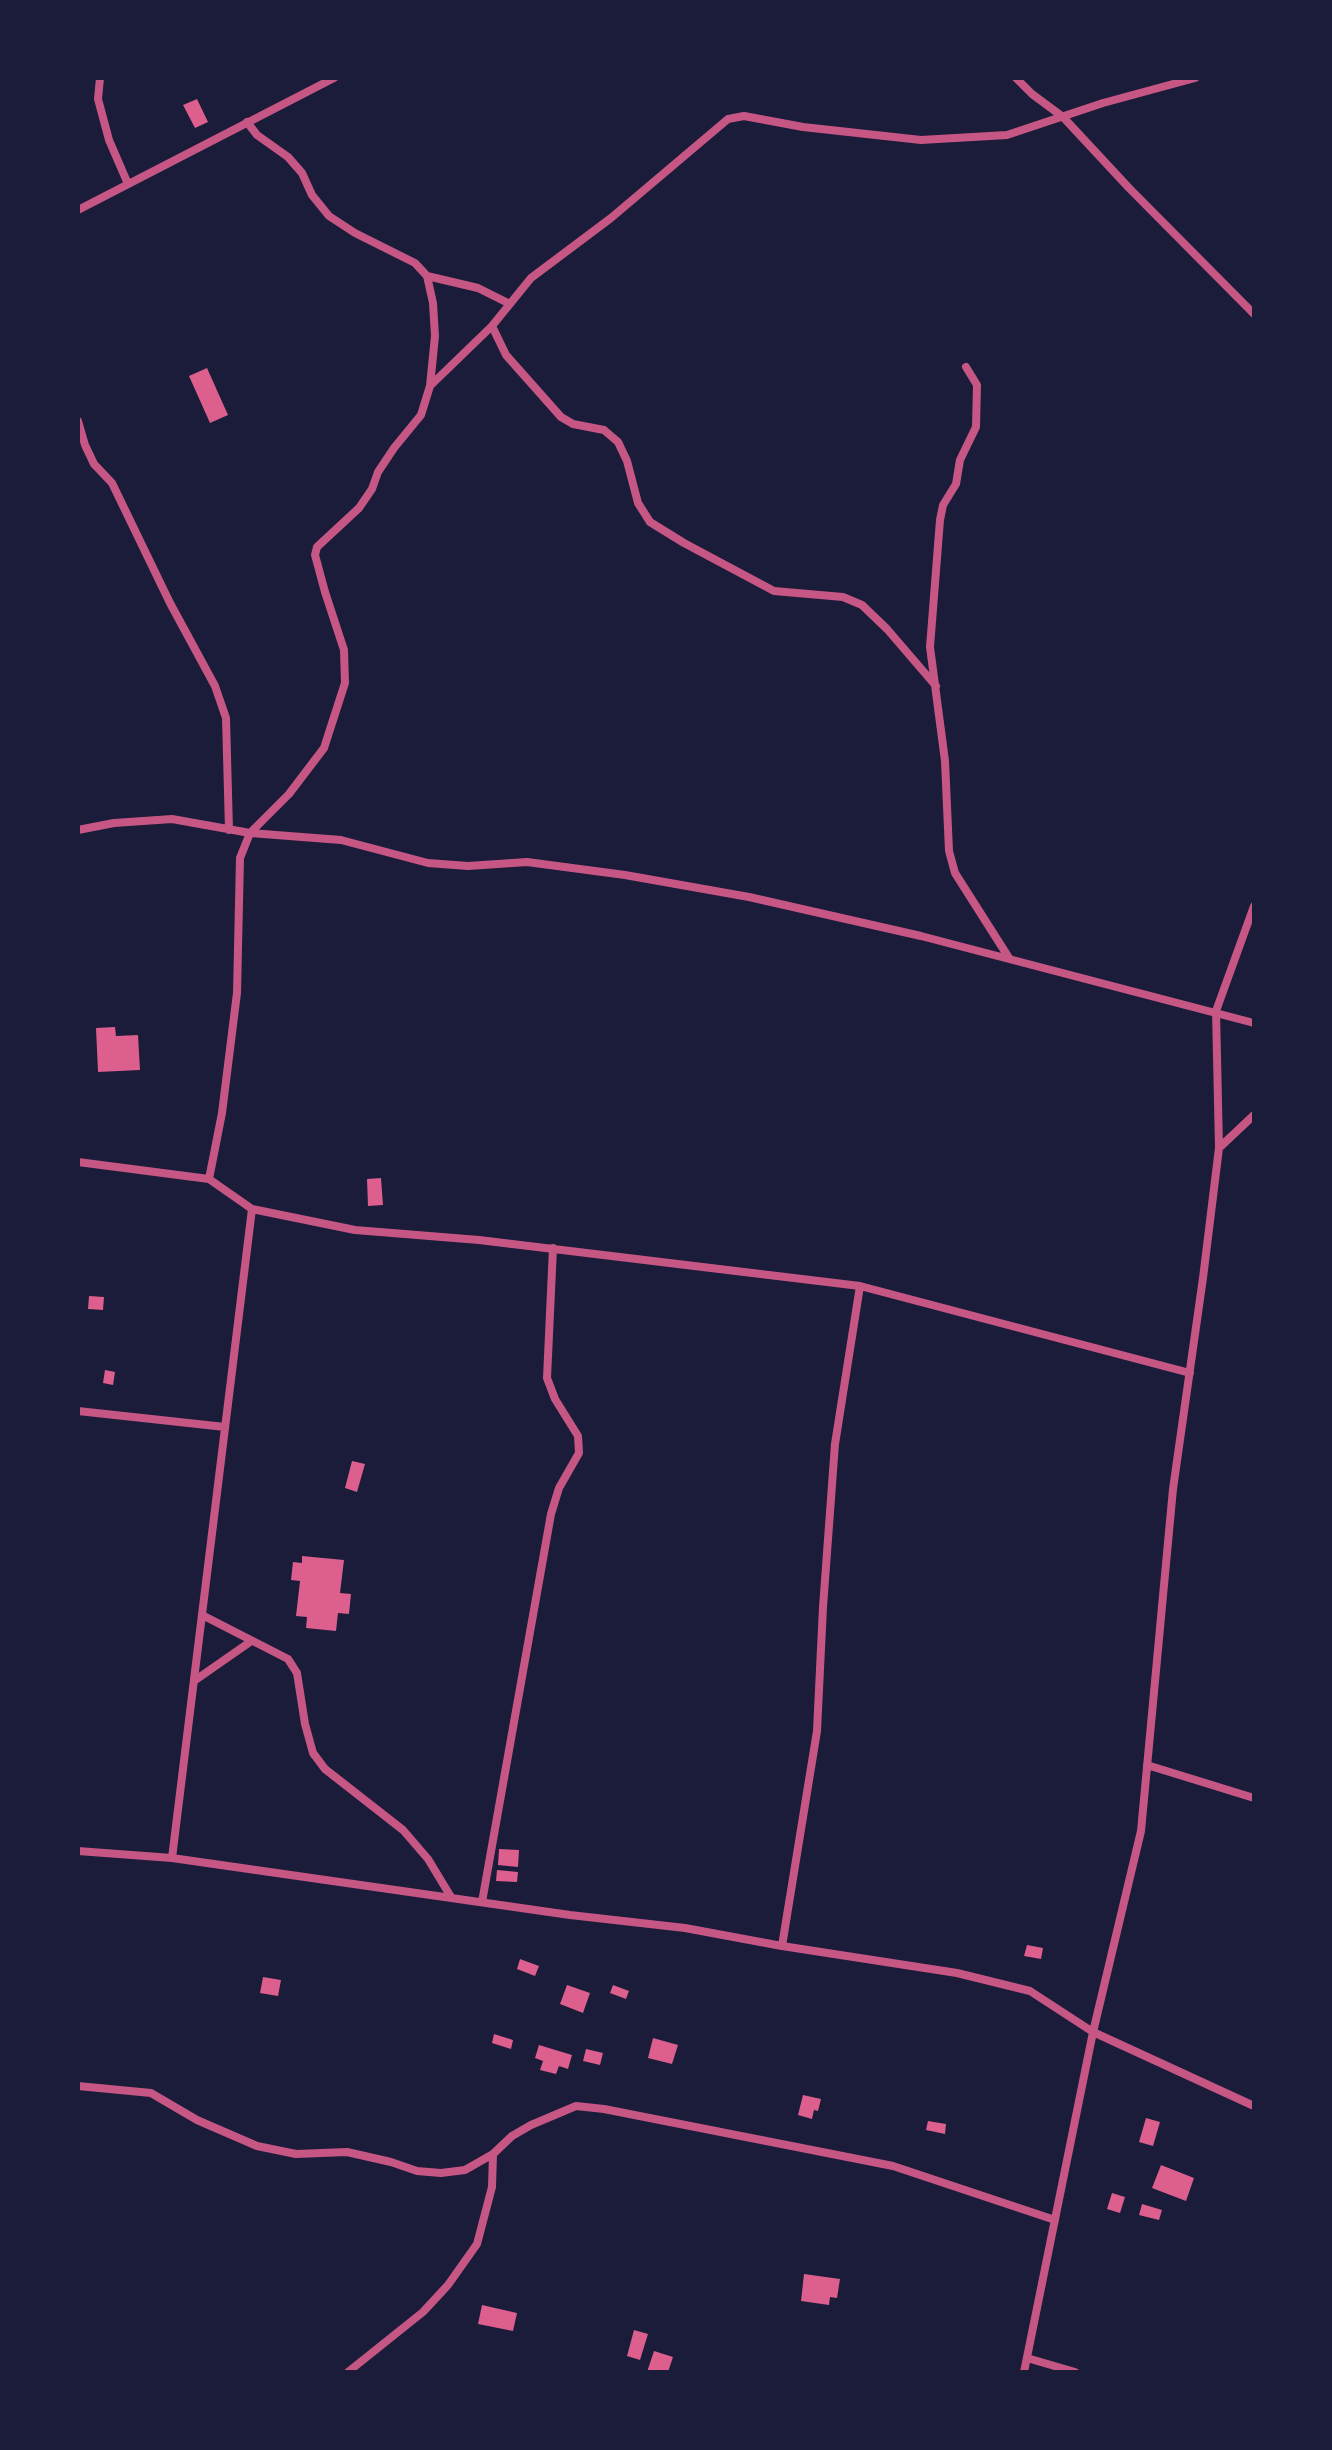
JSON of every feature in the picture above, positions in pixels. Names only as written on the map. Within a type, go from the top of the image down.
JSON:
[{"type":"street","points":[[100,78],[98,99],[109,140],[128,184]]},
{"type":"street","points":[[78,210],[334,78]]},
{"type":"street","points":[[1016,78],[1063,117],[1254,314]]},
{"type":"street","points":[[430,386],[492,326],[540,270],[611,218],[728,119],[744,116],[803,127],[921,140],[1007,135],[1103,103],[1195,78]]},
{"type":"street","points":[[209,1179],[222,1113],[237,993],[240,858],[250,833],[289,794],[324,748],[345,683],[344,650],[315,555],[317,547],[359,508],[394,448],[421,415],[430,386],[435,336],[427,276],[415,263],[355,233],[329,216],[312,195],[302,173],[288,157],[257,135],[247,122]]},
{"type":"street","points":[[427,276],[478,288],[510,304]]},
{"type":"street","points":[[492,326],[506,355],[561,417],[573,424],[604,430],[618,442],[627,461],[638,503],[650,522],[774,591],[843,597],[862,605],[937,686]]},
{"type":"street","points":[[966,367],[977,385],[976,427],[960,460],[956,484],[943,505],[930,647],[945,761],[949,851],[955,873],[1010,958]]},
{"type":"street","points":[[78,421],[94,464],[112,483],[170,603],[215,686],[226,718],[229,830]]},
{"type":"street","points":[[78,830],[114,823],[172,819],[250,833],[341,840],[428,863],[468,866],[527,862],[625,875],[749,897],[1010,958],[1254,1023]]},
{"type":"street","points":[[1024,2372],[1093,2032],[1141,1831],[1173,1489],[1219,1148],[1216,1011],[1254,906]]},
{"type":"street","points":[[1219,1148],[1254,1115]]},
{"type":"street","points":[[78,1162],[209,1179],[252,1209],[355,1230],[553,1248],[860,1286],[1190,1373]]},
{"type":"street","points":[[172,1858],[252,1209]]},
{"type":"street","points":[[482,1902],[546,1537],[559,1488],[579,1453],[578,1436],[555,1399],[547,1378],[553,1248]]},
{"type":"street","points":[[782,1946],[817,1731],[835,1444],[860,1286]]},
{"type":"street","points":[[78,1411],[225,1427]]},
{"type":"street","points":[[202,1615],[288,1659],[297,1673],[313,1753],[325,1769],[403,1830],[428,1859],[451,1897]]},
{"type":"street","points":[[194,1681],[250,1642]]},
{"type":"street","points":[[1147,1765],[1254,1798]]},
{"type":"street","points":[[78,1851],[172,1858],[570,1915],[685,1928],[957,1973],[1030,1991],[1093,2032],[1254,2106]]},
{"type":"street","points":[[78,2086],[151,2093],[197,2120],[257,2146],[296,2154],[347,2152],[417,2171],[441,2173],[465,2170],[493,2154],[512,2136],[531,2125],[576,2106],[604,2109],[893,2166],[1055,2220]]},
{"type":"street","points":[[348,2372],[423,2312],[448,2285],[477,2244],[492,2187],[493,2154]]},
{"type":"street","points":[[1027,2358],[1075,2372]]},
{"type":"building","points":[[197,99],[208,122],[195,128],[183,105]]},
{"type":"building","points":[[207,368],[228,415],[210,423],[189,376]]},
{"type":"building","points":[[115,1027],[116,1036],[138,1035],[140,1070],[98,1072],[96,1028]]},
{"type":"building","points":[[381,1178],[383,1205],[368,1206],[367,1179]]},
{"type":"building","points":[[89,1296],[104,1297],[103,1310],[88,1309]]},
{"type":"building","points":[[105,1370],[115,1372],[113,1385],[103,1383]]},
{"type":"building","points":[[352,1461],[365,1464],[357,1492],[345,1488]]},
{"type":"building","points":[[302,1556],[344,1560],[340,1593],[351,1594],[349,1614],[338,1613],[336,1631],[306,1628],[307,1617],[296,1616],[300,1581],[291,1580],[293,1562],[302,1563]]},
{"type":"building","points":[[499,1849],[519,1850],[518,1867],[498,1865]]},
{"type":"building","points":[[497,1870],[518,1872],[517,1882],[496,1881]]},
{"type":"building","points":[[1027,1945],[1043,1948],[1041,1959],[1024,1956]]},
{"type":"building","points":[[520,1959],[539,1966],[535,1976],[517,1969]]},
{"type":"building","points":[[263,1977],[281,1980],[278,1996],[260,1993]]},
{"type":"building","points":[[567,1985],[590,1993],[583,2013],[560,2004]]},
{"type":"building","points":[[613,1985],[629,1991],[626,1999],[610,1993]]},
{"type":"building","points":[[494,2034],[513,2040],[511,2049],[492,2043]]},
{"type":"building","points":[[653,2038],[678,2045],[672,2064],[648,2058]]},
{"type":"building","points":[[539,2045],[572,2055],[568,2069],[559,2066],[556,2074],[540,2070],[543,2061],[535,2058]]},
{"type":"building","points":[[586,2049],[603,2053],[600,2065],[583,2061]]},
{"type":"building","points":[[803,2095],[821,2099],[812,2119],[798,2115]]},
{"type":"building","points":[[1146,2118],[1160,2122],[1153,2146],[1139,2142]]},
{"type":"building","points":[[928,2121],[946,2124],[945,2134],[926,2130]]},
{"type":"building","points":[[1161,2165],[1194,2178],[1186,2201],[1152,2188]]},
{"type":"building","points":[[1112,2193],[1125,2197],[1120,2213],[1107,2209]]},
{"type":"building","points":[[1142,2204],[1162,2210],[1159,2220],[1139,2215]]},
{"type":"building","points":[[804,2274],[840,2279],[837,2298],[830,2297],[829,2305],[801,2301]]},
{"type":"building","points":[[482,2305],[517,2313],[513,2331],[478,2324]]},
{"type":"building","points":[[634,2330],[648,2334],[640,2360],[627,2356]]},
{"type":"building","points":[[654,2351],[673,2357],[668,2372],[647,2372]]}]
